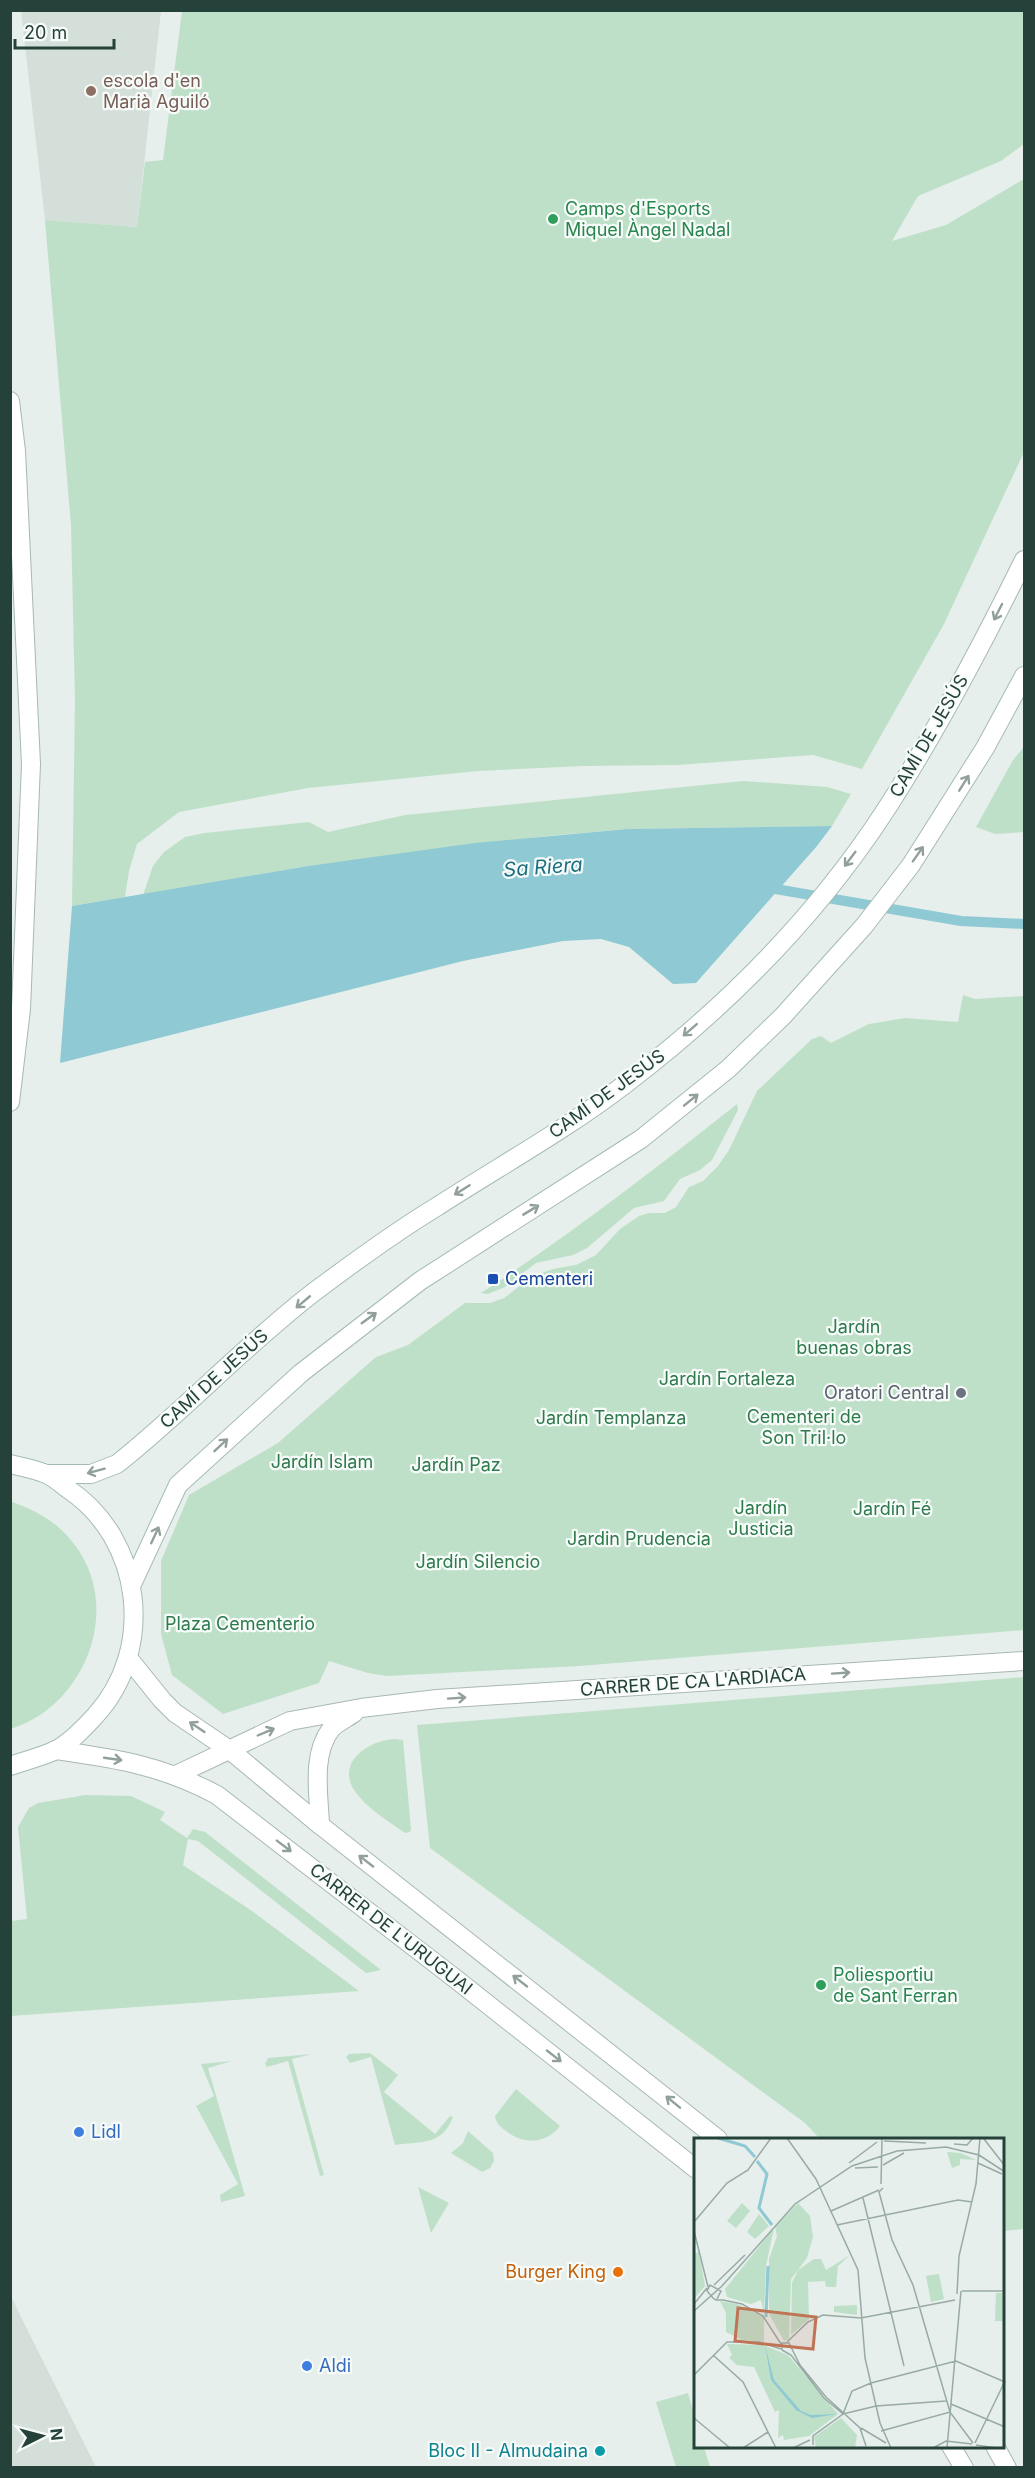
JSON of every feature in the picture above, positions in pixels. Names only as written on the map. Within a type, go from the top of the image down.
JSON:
[{"type":"street","points":[[10,401],[16,451],[31,764],[21,1009],[10,1102]]},
{"type":"street","name":"CAMÍ DE JESÚS","points":[[47,1474],[91,1474],[117,1464],[312,1294],[434,1208],[593,1108],[652,1064],[734,991],[778,947],[820,898],[885,811],[957,690],[1024,560]]},
{"type":"street","points":[[132,1584],[178,1485],[301,1372],[420,1281],[576,1182],[670,1117],[756,1044],[830,966],[882,904],[933,833],[985,748],[1024,676]]},
{"type":"street","points":[[10,1464],[47,1474],[80,1496],[106,1523],[132,1584],[135,1617],[129,1659],[110,1699],[84,1728],[55,1750],[10,1766]]},
{"type":"street","points":[[129,1659],[175,1713],[231,1751],[717,2138]]},
{"type":"street","name":"CARRER DE CA L'ARDIACA","points":[[176,1775],[290,1722],[361,1708],[437,1699],[1024,1660]]},
{"type":"street","name":"CARRER DE CA L'ARDIACA","points":[[321,1825],[317,1770],[322,1746],[332,1728],[361,1708]]},
{"type":"street","name":"CARRER DE L'URUGUAI","points":[[55,1750],[126,1760],[176,1775],[218,1795],[694,2167]]},
{"type":"street","points":[[952,2448],[964,2468]]},
{"type":"street","points":[[996,2448],[1007,2468]]},
{"type":"shaded area","name":"escola d'en Marià Aguiló","points":[[21,11],[161,11],[137,227],[45,220]]},
{"type":"shaded area","points":[[11,2296],[22,2319],[96,2467],[11,2467]]},
{"type":"green space","points":[[182,11],[1024,11],[1024,144],[1001,161],[918,196],[892,241],[946,225],[1024,179],[1024,452],[944,624],[862,769],[813,755],[678,765],[584,766],[478,771],[308,788],[179,812],[137,844],[129,871],[125,897],[72,906],[75,701],[71,525],[45,220],[137,227],[145,162],[163,160]]},
{"type":"green space","points":[[1024,747],[1024,832],[995,834],[976,827],[1013,760]]},
{"type":"green space","points":[[743,781],[827,787],[851,794],[832,826],[627,829],[547,836],[308,866],[143,895],[153,866],[164,852],[185,837],[205,833],[309,822],[328,832],[405,815]]},
{"type":"green space","name":"Cementeri de Son Tril·lo","points":[[963,995],[975,999],[1024,996],[1024,1630],[579,1666],[387,1676],[368,1673],[329,1661],[319,1683],[223,1714],[172,1675],[161,1634],[161,1561],[189,1495],[278,1443],[376,1357],[408,1345],[465,1303],[490,1303],[504,1298],[533,1276],[553,1269],[576,1265],[596,1255],[620,1229],[639,1216],[649,1213],[665,1213],[676,1207],[689,1187],[703,1181],[718,1166],[729,1150],[757,1091],[812,1039],[821,1036],[831,1043],[869,1024],[905,1018],[958,1022]]},
{"type":"green space","points":[[737,1104],[738,1110],[712,1160],[700,1170],[680,1179],[664,1201],[634,1208],[587,1248],[573,1255],[536,1263],[505,1287],[488,1294],[481,1293],[611,1202]]},
{"type":"green space","points":[[10,1501],[45,1518],[68,1536],[89,1569],[96,1597],[96,1625],[89,1652],[77,1677],[59,1699],[37,1717],[11,1729]]},
{"type":"green space","name":"Poliesportiu de Sant Ferran","points":[[1024,1677],[1024,2229],[1005,2231],[1005,2138],[819,2138],[805,2123],[430,1848],[417,1725]]},
{"type":"green space","points":[[395,1739],[403,1740],[411,1829],[410,1832],[405,1833],[365,1803],[354,1790],[350,1780],[349,1770],[358,1754],[376,1743]]},
{"type":"green space","points":[[86,1795],[131,1796],[165,1812],[160,1820],[187,1838],[193,1829],[205,1832],[381,1970],[366,1973],[198,1841],[188,1839],[183,1865],[252,1911],[359,1991],[11,2016],[11,1921],[27,1919],[18,1827],[29,1808],[38,1803]]},
{"type":"green space","points":[[370,2053],[398,2075],[384,2092],[435,2134],[450,2116],[453,2117],[443,2133],[437,2138],[422,2142],[395,2145],[371,2057],[350,2063],[346,2057],[349,2054]]},
{"type":"green space","points":[[312,2054],[292,2059],[324,2175],[320,2176],[288,2061],[267,2067],[265,2064],[268,2058]]},
{"type":"green space","points":[[232,2061],[208,2068],[245,2196],[221,2202],[220,2195],[238,2184],[196,2106],[214,2096],[201,2064]]},
{"type":"green space","points":[[516,2089],[560,2126],[542,2139],[527,2140],[513,2136],[500,2126],[495,2116]]},
{"type":"green space","points":[[468,2131],[493,2153],[494,2161],[490,2168],[482,2172],[451,2153],[463,2143]]},
{"type":"green space","points":[[418,2187],[449,2203],[431,2233]]},
{"type":"green space","points":[[688,2393],[694,2414],[694,2448],[704,2448],[710,2467],[676,2467],[656,2402]]},
{"type":"water","points":[[832,826],[696,983],[673,984],[629,947],[601,939],[563,941],[463,961],[60,1063],[72,906],[308,866],[475,843],[627,829]]},
{"type":"waterway","name":"Sa Riera","points":[[764,887],[961,921],[1024,924]]},
{"type":"place","name":"escola d'en Marià Aguiló","points":[[91,91]]},
{"type":"place","name":"Camps d'Esports Miquel Àngel Nadal","points":[[553,219]]},
{"type":"place","name":"Cementeri","points":[[493,1279]]},
{"type":"place","name":"Oratori Central","points":[[961,1393]]},
{"type":"place","name":"Poliesportiu de Sant Ferran","points":[[821,1985]]},
{"type":"place","name":"Lidl","points":[[79,2132]]},
{"type":"place","name":"Burger King","points":[[618,2272]]},
{"type":"place","name":"Aldi","points":[[307,2366]]},
{"type":"place","name":"Bloc II - Almudaina","points":[[600,2451]]},
{"type":"park label","name":"Jardín buenas obras","points":[[854,1337]]},
{"type":"park label","name":"Jardín Fortaleza","points":[[727,1379]]},
{"type":"park label","name":"Jardín Templanza","points":[[611,1418]]},
{"type":"park label","name":"Jardín Islam","points":[[322,1462]]},
{"type":"park label","name":"Jardín Paz","points":[[456,1465]]},
{"type":"park label","name":"Jardín Fé","points":[[892,1509]]},
{"type":"park label","name":"Jardín Justicia","points":[[761,1518]]},
{"type":"park label","name":"Jardin Prudencia","points":[[639,1539]]},
{"type":"park label","name":"Jardín Silencio","points":[[478,1562]]},
{"type":"park label","name":"Plaza Cementerio","points":[[240,1624]]}]
